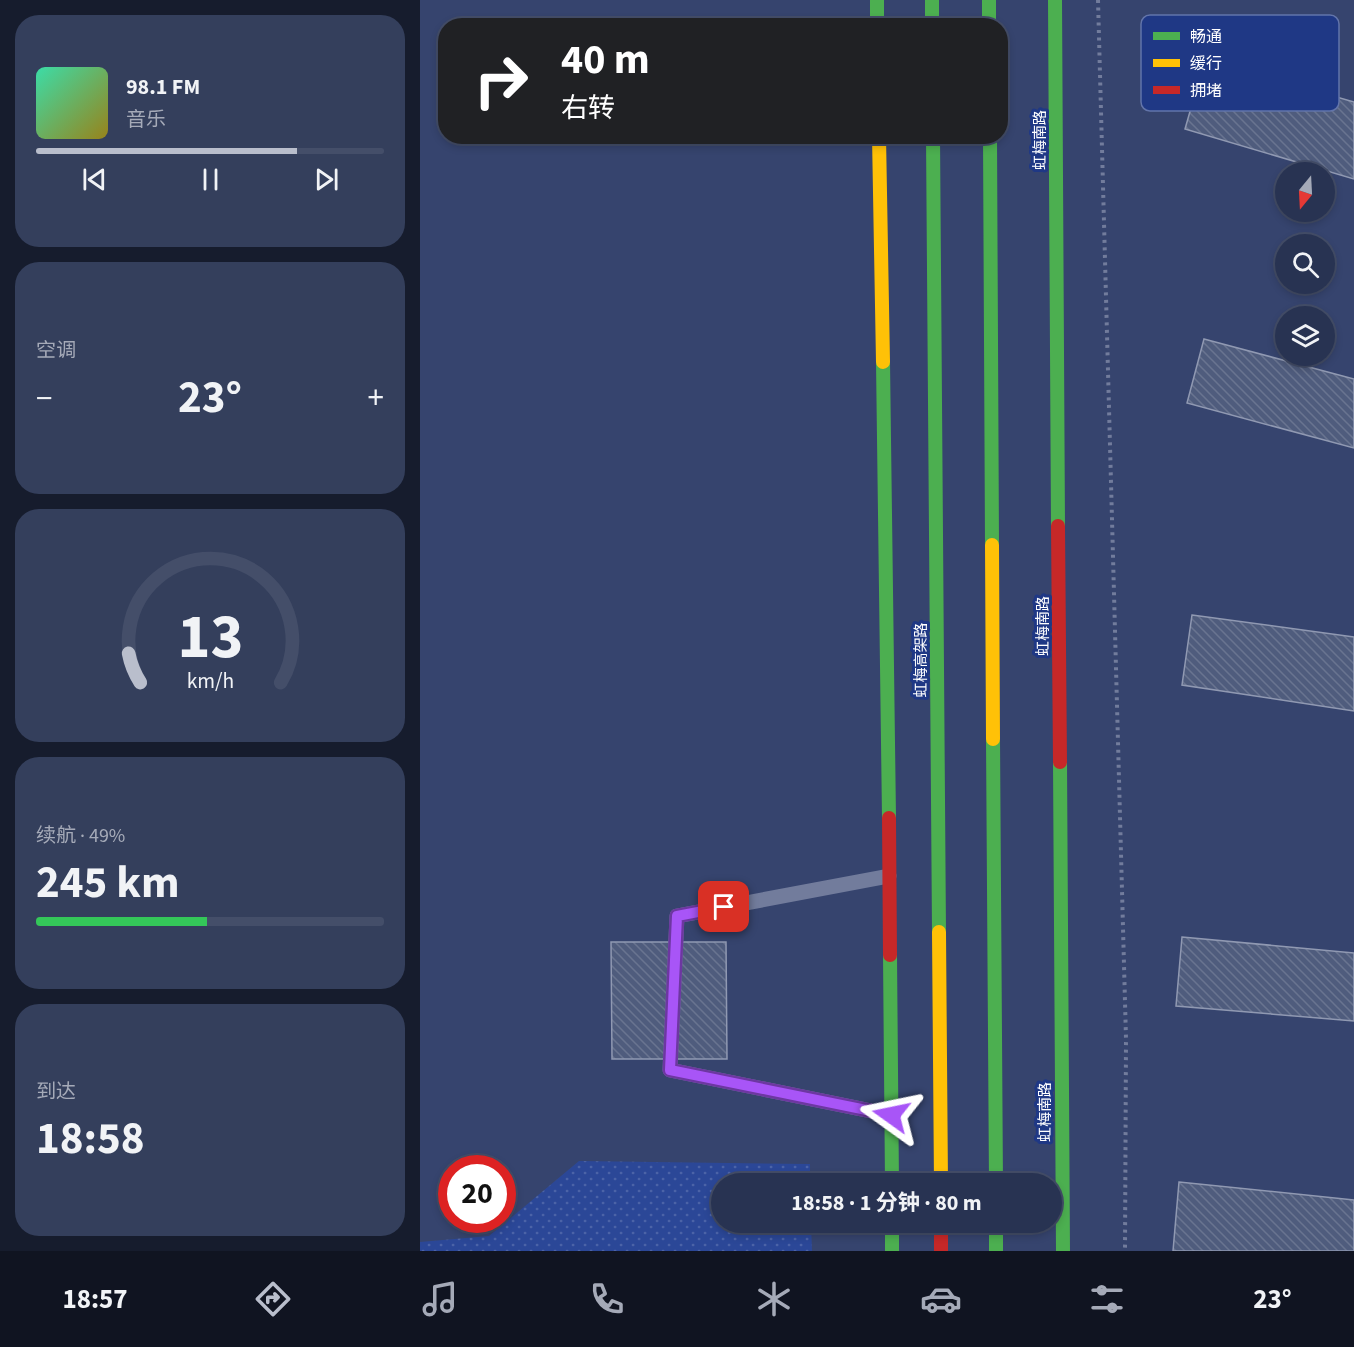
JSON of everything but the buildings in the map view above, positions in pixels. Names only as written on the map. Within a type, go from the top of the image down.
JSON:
[{"type":"main road","points":[[877,0],[877,18]]},
{"type":"main road","points":[[932,0],[932,18]]},
{"type":"main road","points":[[989,0],[989,18]]},
{"type":"main road","name":"虹梅南路","points":[[1055,0],[1063,1251]]},
{"type":"main road","points":[[879,144],[892,1173]]},
{"type":"main road","name":"虹梅高架路","points":[[933,144],[941,1173]]},
{"type":"main road","points":[[990,144],[996,1173]]},
{"type":"main road","points":[[892,1233],[892,1251]]},
{"type":"main road","points":[[941,1233],[941,1251]]},
{"type":"main road","points":[[996,1233],[996,1251]]},
{"type":"lane","points":[[889,876],[677,916],[670,1070],[891,1115]]},
{"type":"path","points":[[1098,0],[1126,1039],[1125,1251]]},
{"type":"shaded area","points":[[579,1161],[810,1164],[810,1173],[711,1173],[711,1233],[811,1233],[812,1251],[420,1251],[420,1242],[489,1236],[493,1233],[516,1233],[516,1214]]},
{"type":"traffic: fast","points":[[877,0],[877,18]]},
{"type":"traffic: fast","points":[[932,0],[932,18]]},
{"type":"traffic: fast","points":[[989,0],[989,18]]},
{"type":"traffic: fast","points":[[1055,0],[1058,526]]},
{"type":"traffic: fast","points":[[933,144],[939,932]]},
{"type":"traffic: fast","points":[[990,144],[992,545]]},
{"type":"traffic: fast","points":[[883,362],[889,818]]},
{"type":"traffic: fast","points":[[993,739],[996,1173]]},
{"type":"traffic: fast","points":[[1060,762],[1063,1251]]},
{"type":"traffic: fast","points":[[890,955],[892,1173]]},
{"type":"traffic: fast","points":[[892,1233],[892,1251]]},
{"type":"traffic: fast","points":[[996,1233],[996,1251]]},
{"type":"traffic: slow","points":[[879,144],[883,362]]},
{"type":"traffic: slow","points":[[992,545],[993,739]]},
{"type":"traffic: slow","points":[[939,932],[941,1173]]},
{"type":"traffic: jam","points":[[1058,526],[1060,762]]},
{"type":"traffic: jam","points":[[889,818],[890,955]]},
{"type":"traffic: jam","points":[[941,1233],[941,1251]]},
{"type":"route","points":[[724,907],[677,916],[670,1070],[891,1115]]}]
